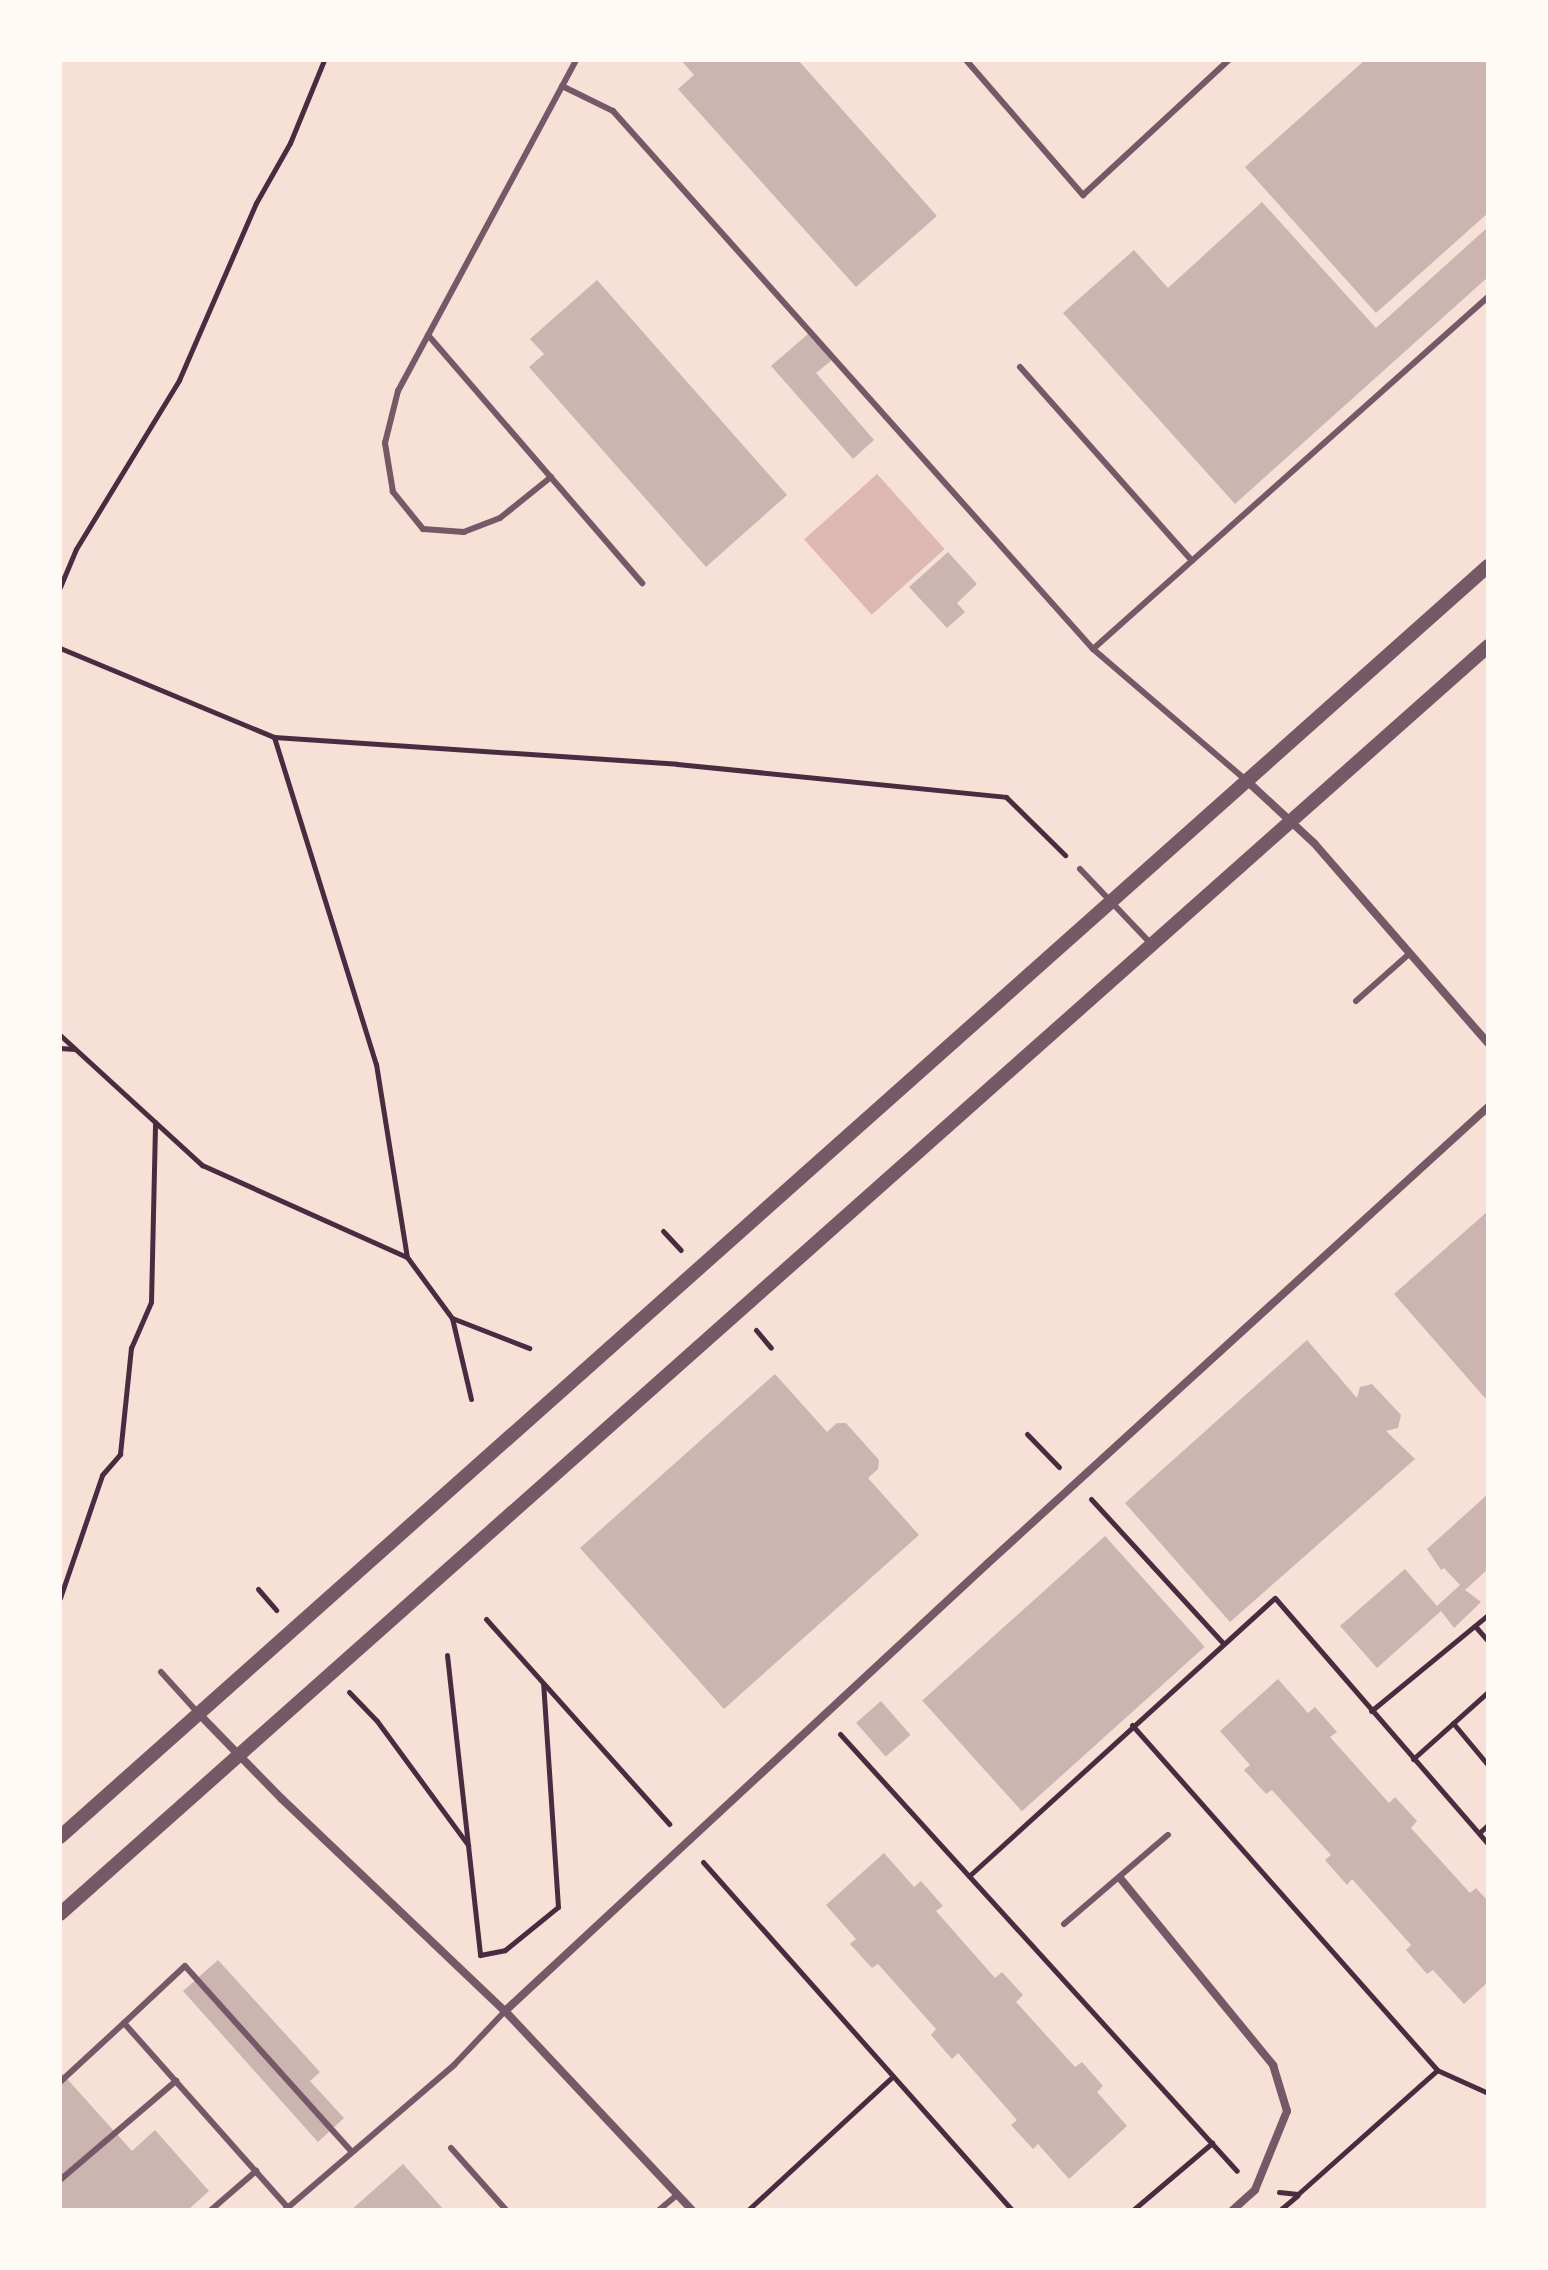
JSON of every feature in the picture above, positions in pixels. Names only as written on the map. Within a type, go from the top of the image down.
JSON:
[{"type":"street","points":[[60,1837],[1488,566]]},
{"type":"street","points":[[60,1914],[1488,646]]},
{"type":"street","points":[[1247,781],[1292,821],[1488,1043]]},
{"type":"street","points":[[505,2011],[1488,1107]]},
{"type":"street","points":[[198,1713],[505,2011],[692,2210]]},
{"type":"street","points":[[1120,1878],[1273,2065],[1287,2111],[1255,2190],[1233,2210]]},
{"type":"lane","points":[[551,477],[500,518],[464,532],[423,529],[393,492],[385,443],[398,391],[576,60]]},
{"type":"lane","points":[[966,60],[1083,195],[1229,60]]},
{"type":"lane","points":[[562,86],[613,111],[1093,649],[1247,781]]},
{"type":"lane","points":[[1093,649],[1488,297]]},
{"type":"lane","points":[[428,335],[642,583]]},
{"type":"lane","points":[[1020,367],[1192,561]]},
{"type":"lane","points":[[1080,869],[1152,945]]},
{"type":"lane","points":[[1356,1001],[1410,953]]},
{"type":"lane","points":[[161,1672],[198,1713]]},
{"type":"lane","points":[[1064,1924],[1168,1835]]},
{"type":"lane","points":[[60,2082],[185,1966],[352,2152]]},
{"type":"lane","points":[[124,2023],[286,2209],[454,2065],[505,2011]]},
{"type":"lane","points":[[60,2180],[176,2081]]},
{"type":"lane","points":[[451,2148],[506,2210]]},
{"type":"lane","points":[[211,2210],[256,2171]]},
{"type":"lane","points":[[659,2210],[677,2195]]},
{"type":"path","points":[[60,587],[76,549],[179,380],[256,203],[290,143],[324,60]]},
{"type":"path","points":[[60,648],[274,737],[677,764],[1006,797],[1080,869]]},
{"type":"path","points":[[274,737],[376,1064],[407,1257],[452,1318],[471,1399]]},
{"type":"path","points":[[60,1035],[202,1165],[407,1257]]},
{"type":"path","points":[[60,1048],[76,1050]]},
{"type":"path","points":[[60,1598],[102,1475],[120,1454],[131,1348],[151,1302],[155,1122]]},
{"type":"path","points":[[452,1318],[529,1348]]},
{"type":"path","points":[[1027,1434],[1223,1643]]},
{"type":"path","points":[[969,1876],[1275,1598],[1488,1844]]},
{"type":"path","points":[[1371,1711],[1488,1615]]},
{"type":"path","points":[[486,1619],[1012,2210]]},
{"type":"path","points":[[1475,1626],[1488,1641]]},
{"type":"path","points":[[447,1655],[480,1955],[505,1950],[558,1907],[543,1684]]},
{"type":"path","points":[[1413,1759],[1488,1692]]},
{"type":"path","points":[[824,1716],[1255,2190],[1298,2194]]},
{"type":"path","points":[[377,1721],[468,1845]]},
{"type":"path","points":[[1453,1723],[1488,1765]]},
{"type":"path","points":[[1132,1725],[1437,2070],[1488,2093]]},
{"type":"path","points":[[1479,1833],[1488,1825]]},
{"type":"path","points":[[1280,2210],[1437,2070]]},
{"type":"path","points":[[748,2210],[893,2076]]},
{"type":"path","points":[[1133,2210],[1212,2143]]},
{"type":"shaded area","points":[[877,474],[945,549],[872,615],[804,540]]},
{"type":"building","points":[[681,60],[798,60],[937,216],[856,287],[678,89],[694,75]]},
{"type":"building","points":[[1365,60],[1488,60],[1488,213],[1376,313],[1245,167]]},
{"type":"building","points":[[1262,202],[1376,328],[1488,227],[1488,277],[1235,504],[1063,313],[1134,250],[1168,288]]},
{"type":"building","points":[[597,280],[787,495],[706,567],[529,367],[544,354],[530,339]]},
{"type":"building","points":[[808,334],[832,360],[816,373],[874,440],[853,459],[771,366]]},
{"type":"building","points":[[948,552],[977,584],[957,603],[965,612],[947,628],[909,587]]},
{"type":"building","points":[[1488,1211],[1488,1396],[1485,1398],[1394,1294]]},
{"type":"building","points":[[1307,1340],[1357,1398],[1360,1387],[1372,1384],[1401,1415],[1398,1428],[1386,1431],[1415,1459],[1230,1622],[1125,1503]]},
{"type":"building","points":[[775,1374],[827,1432],[837,1423],[846,1423],[879,1460],[878,1469],[868,1478],[919,1535],[724,1709],[580,1548]]},
{"type":"building","points":[[1488,1494],[1488,1569],[1465,1590],[1481,1602],[1454,1628],[1441,1611],[1377,1668],[1340,1626],[1405,1569],[1437,1606],[1460,1585],[1444,1568],[1441,1570],[1427,1549]]},
{"type":"building","points":[[1105,1536],[1205,1647],[1022,1811],[922,1701]]},
{"type":"building","points":[[1278,1679],[1308,1713],[1315,1707],[1337,1732],[1330,1737],[1389,1803],[1395,1797],[1417,1821],[1411,1828],[1470,1893],[1476,1888],[1488,1901],[1488,1982],[1464,2004],[1433,1970],[1427,1974],[1406,1950],[1411,1945],[1352,1879],[1347,1885],[1325,1860],[1331,1855],[1272,1790],[1266,1794],[1244,1770],[1250,1765],[1220,1731]]},
{"type":"building","points":[[881,1701],[911,1735],[886,1757],[856,1723]]},
{"type":"building","points":[[884,1853],[914,1887],[921,1881],[943,1906],[936,1911],[995,1978],[1002,1972],[1023,1995],[1016,2002],[1075,2067],[1082,2062],[1103,2086],[1097,2092],[1127,2126],[1069,2179],[1038,2144],[1033,2149],[1011,2125],[1017,2120],[958,2053],[952,2059],[931,2035],[936,2029],[878,1964],[872,1968],[850,1944],[856,1939],[826,1905]]},
{"type":"building","points":[[218,1960],[320,2072],[310,2081],[344,2118],[318,2142],[183,1991]]},
{"type":"building","points":[[60,2071],[132,2151],[155,2130],[209,2191],[188,2210],[60,2210]]},
{"type":"building","points":[[403,2164],[444,2210],[351,2210]]}]
